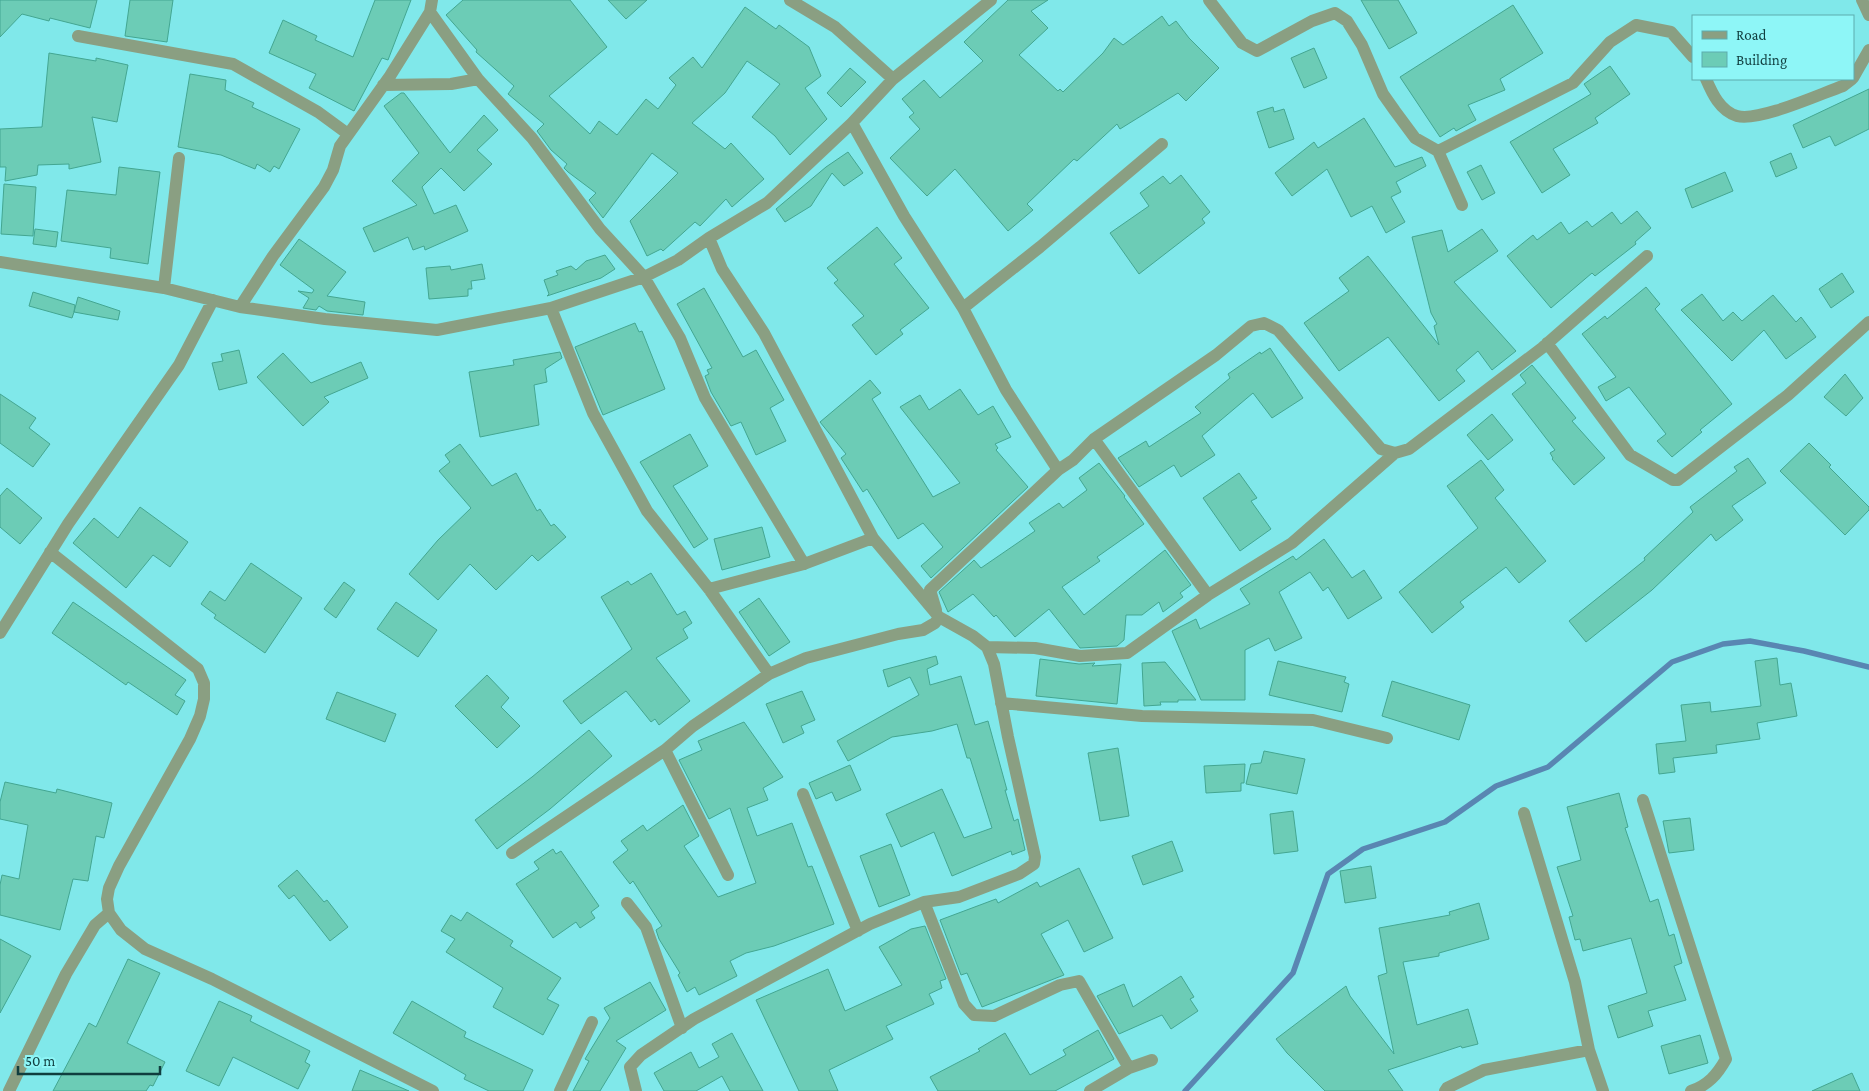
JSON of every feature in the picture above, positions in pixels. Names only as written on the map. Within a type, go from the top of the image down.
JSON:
[{"type":"street","points":[[790,0],[835,27],[893,79]]},
{"type":"street","points":[[0,262],[164,288],[240,307],[325,319],[437,330],[551,308],[644,277],[678,260],[709,238],[767,203],[852,123],[893,79],[990,0]]},
{"type":"street","points":[[1209,0],[1242,43],[1257,51],[1312,21],[1335,13],[1347,21],[1362,45],[1383,94],[1391,106],[1415,138],[1438,151],[1462,205]]},
{"type":"street","points":[[1862,0],[1869,15]]},
{"type":"street","points":[[240,307],[272,256],[324,187],[333,170],[340,146],[383,85],[431,6],[478,79],[532,138],[600,229],[644,277],[680,338],[705,398],[804,564]]},
{"type":"street","points":[[1438,151],[1573,83],[1610,42],[1636,25],[1671,32],[1692,56]]},
{"type":"street","points":[[78,36],[233,64],[318,112],[348,134]]},
{"type":"street","points":[[1854,75],[1869,50]]},
{"type":"street","points":[[383,85],[451,84],[478,79]]},
{"type":"street","points":[[1706,80],[1717,102],[1737,116],[1766,114],[1843,86],[1850,80]]},
{"type":"street","points":[[852,123],[904,216],[962,308],[1006,390],[1058,470]]},
{"type":"street","points":[[962,308],[1040,247],[1162,144]]},
{"type":"street","points":[[164,288],[179,158]]},
{"type":"street","points":[[636,1091],[630,1067],[641,1055],[682,1028],[858,931],[924,902],[959,898],[1019,874],[1034,864],[1035,857],[994,664],[987,647],[973,636],[939,617],[873,538],[764,333],[722,269],[709,238]]},
{"type":"street","points":[[987,647],[1035,648],[1080,656],[1127,653],[1208,595],[1292,543],[1395,453],[1409,449],[1547,343],[1646,256]]},
{"type":"street","points":[[0,633],[50,552],[179,365],[213,300]]},
{"type":"street","points":[[551,308],[593,413],[612,452],[647,511],[709,589],[768,674]]},
{"type":"street","points":[[1547,343],[1630,455],[1673,480],[1678,480],[1788,395],[1869,322]]},
{"type":"street","points":[[939,617],[930,590],[1058,470],[1073,460],[1094,439],[1216,355],[1251,326],[1264,323],[1278,330],[1381,448],[1395,453]]},
{"type":"street","points":[[1094,439],[1208,595]]},
{"type":"street","points":[[709,589],[804,564],[873,538]]},
{"type":"street","points":[[50,552],[198,669],[204,683],[202,707],[190,739],[119,866],[109,888],[107,899],[109,913],[121,930],[145,949],[221,983],[432,1091]]},
{"type":"street","points":[[512,853],[665,750],[693,726],[768,674],[806,658],[898,634],[923,630],[935,623],[939,617]]},
{"type":"street","points":[[1001,703],[1142,716],[1313,720],[1387,738]]},
{"type":"street","points":[[665,750],[728,875]]},
{"type":"street","points":[[803,794],[858,931]]},
{"type":"street","points":[[1644,800],[1726,1059],[1717,1075],[1702,1087],[1691,1091]]},
{"type":"street","points":[[1524,813],[1575,982],[1589,1050],[1603,1091]]},
{"type":"street","points":[[628,902],[646,927],[682,1028]]},
{"type":"street","points":[[924,902],[964,1004],[974,1016],[994,1016],[1060,985],[1079,980],[1129,1068]]},
{"type":"street","points":[[9,1091],[70,967],[95,925],[109,913]]},
{"type":"street","points":[[560,1091],[592,1022]]},
{"type":"street","points":[[1445,1091],[1447,1088],[1484,1070],[1589,1050]]},
{"type":"street","points":[[1090,1091],[1129,1068],[1152,1060]]},
{"type":"building","points":[[0,0],[97,0],[90,28],[50,18],[49,21],[22,14],[0,37]]},
{"type":"building","points":[[130,0],[173,0],[167,42],[125,36]]},
{"type":"building","points":[[375,0],[411,0],[388,60],[382,58],[354,111],[309,88],[316,74],[269,53],[283,20],[317,36],[315,40],[353,57]]},
{"type":"building","points":[[463,0],[570,0],[607,47],[549,96],[590,134],[599,121],[617,135],[646,99],[658,109],[676,85],[669,78],[693,57],[702,68],[745,7],[776,29],[779,25],[809,47],[821,76],[805,88],[827,119],[790,155],[775,136],[752,117],[780,84],[747,61],[725,93],[692,123],[725,149],[731,143],[764,179],[732,207],[726,199],[700,226],[695,222],[663,251],[661,249],[647,256],[630,221],[678,173],[652,153],[603,218],[589,200],[596,193],[564,168],[567,164],[551,150],[537,131],[544,124],[508,94],[514,86],[476,52],[477,50],[446,15]]},
{"type":"building","points":[[608,0],[647,0],[626,19]]},
{"type":"building","points":[[1008,0],[1048,0],[1031,11],[1048,28],[1019,55],[1058,91],[1060,89],[1063,92],[1103,53],[1114,38],[1123,45],[1162,16],[1169,26],[1176,21],[1189,38],[1219,68],[1186,101],[1178,93],[1120,129],[1117,124],[1077,161],[1074,159],[1027,204],[1033,210],[1008,231],[955,169],[927,196],[890,158],[920,129],[909,117],[914,113],[902,99],[924,80],[940,98],[983,61],[964,42]]},
{"type":"building","points":[[1361,0],[1398,0],[1417,33],[1389,49]]},
{"type":"building","points":[[1513,5],[1543,53],[1500,79],[1505,90],[1468,105],[1476,120],[1456,131],[1454,128],[1440,137],[1400,77]]},
{"type":"building","points":[[1314,48],[1327,78],[1304,88],[1291,58]]},
{"type":"building","points":[[49,53],[96,61],[96,58],[128,65],[117,122],[92,117],[101,162],[69,169],[69,164],[38,165],[37,175],[5,181],[6,167],[0,167],[0,129],[42,127]]},
{"type":"building","points":[[1610,66],[1630,94],[1595,118],[1598,123],[1553,149],[1570,175],[1542,193],[1510,142],[1591,94],[1584,84]]},
{"type":"building","points":[[850,68],[866,82],[841,107],[827,93]]},
{"type":"building","points":[[190,74],[226,80],[225,90],[254,103],[252,107],[300,129],[279,169],[274,166],[270,172],[257,164],[255,169],[221,155],[178,147]]},
{"type":"building","points":[[1869,89],[1869,129],[1835,146],[1830,136],[1803,148],[1793,125]]},
{"type":"building","points":[[401,93],[404,93],[450,153],[484,115],[498,130],[477,150],[492,164],[464,191],[441,168],[422,187],[434,214],[456,205],[468,231],[425,250],[424,246],[413,250],[408,237],[374,252],[363,228],[417,205],[392,181],[419,153],[384,106]]},
{"type":"building","points":[[1273,107],[1274,112],[1284,109],[1294,139],[1269,148],[1257,112]]},
{"type":"building","points":[[1364,118],[1395,167],[1422,157],[1426,166],[1396,182],[1401,192],[1391,197],[1405,222],[1386,233],[1372,206],[1351,217],[1327,169],[1292,196],[1275,173],[1314,142],[1318,148]]},
{"type":"building","points":[[848,152],[863,173],[844,186],[832,173],[811,206],[785,222],[776,209],[826,167]]},
{"type":"building","points":[[1791,153],[1797,168],[1776,177],[1770,162]]},
{"type":"building","points":[[1481,165],[1495,193],[1482,200],[1467,172]]},
{"type":"building","points":[[119,167],[160,172],[148,264],[110,258],[111,248],[61,241],[67,190],[116,195]]},
{"type":"building","points":[[1725,172],[1733,191],[1692,208],[1685,189]]},
{"type":"building","points":[[1181,175],[1210,212],[1202,219],[1205,223],[1139,274],[1110,233],[1149,206],[1140,193],[1163,176],[1170,184]]},
{"type":"building","points":[[4,184],[36,187],[33,236],[1,234]]},
{"type":"building","points":[[1637,211],[1651,228],[1635,242],[1636,244],[1595,276],[1592,273],[1551,308],[1507,256],[1533,235],[1537,240],[1561,222],[1569,234],[1587,221],[1592,227],[1612,212],[1621,224]]},
{"type":"building","points":[[877,227],[902,258],[894,264],[929,308],[900,330],[903,334],[876,355],[852,325],[864,316],[834,283],[838,280],[827,268]]},
{"type":"building","points":[[35,229],[58,232],[56,247],[33,244]]},
{"type":"building","points":[[1482,229],[1498,251],[1454,282],[1516,351],[1492,370],[1478,351],[1456,370],[1465,381],[1439,401],[1388,337],[1339,371],[1304,323],[1349,291],[1339,278],[1368,256],[1439,345],[1434,326],[1437,324],[1431,313],[1412,237],[1442,230],[1448,252]]},
{"type":"building","points":[[299,239],[346,272],[327,296],[365,302],[363,315],[327,311],[319,306],[316,310],[303,308],[309,298],[298,291],[312,293],[314,290],[280,265]]},
{"type":"building","points":[[605,255],[615,269],[601,278],[547,296],[549,294],[544,280],[558,275],[556,271],[571,266],[576,270],[586,261]]},
{"type":"building","points":[[482,264],[485,279],[471,281],[472,289],[468,289],[468,296],[429,299],[426,268],[450,266],[451,270]]},
{"type":"building","points":[[1842,273],[1854,292],[1831,308],[1819,289]]},
{"type":"building","points":[[1646,287],[1660,304],[1655,309],[1732,404],[1700,430],[1702,432],[1672,457],[1657,441],[1666,434],[1629,387],[1606,401],[1598,387],[1616,377],[1582,334],[1605,316],[1607,319]]},
{"type":"building","points":[[704,288],[743,357],[756,350],[784,400],[770,408],[786,441],[756,455],[741,422],[731,426],[711,392],[705,376],[709,374],[707,370],[712,368],[677,304]]},
{"type":"building","points":[[33,292],[75,305],[72,318],[29,306]]},
{"type":"building","points":[[1702,294],[1723,321],[1733,312],[1742,321],[1773,295],[1796,322],[1801,317],[1816,337],[1786,359],[1764,330],[1732,361],[1681,310]]},
{"type":"building","points":[[78,297],[120,311],[118,320],[74,312]]},
{"type":"building","points":[[635,323],[639,332],[642,331],[665,389],[603,415],[575,347]]},
{"type":"building","points":[[1270,348],[1303,398],[1272,418],[1253,393],[1202,436],[1215,455],[1181,477],[1174,465],[1139,487],[1118,458],[1146,441],[1149,447],[1201,413],[1195,407],[1230,378],[1228,374],[1260,352],[1261,354]]},
{"type":"building","points":[[239,350],[247,383],[219,390],[212,363],[223,361],[221,354]]},
{"type":"building","points":[[560,352],[562,358],[545,369],[547,382],[534,385],[539,425],[480,437],[469,372],[514,365],[513,360]]},
{"type":"building","points":[[283,353],[311,383],[361,362],[368,378],[324,397],[329,402],[303,426],[257,377]]},
{"type":"building","points":[[1532,365],[1576,418],[1572,421],[1605,458],[1574,485],[1552,459],[1550,453],[1555,450],[1512,394],[1526,383],[1520,375]]},
{"type":"building","points":[[1845,374],[1863,398],[1846,416],[1824,397]]},
{"type":"building","points":[[870,380],[881,393],[872,399],[933,497],[960,483],[900,407],[920,395],[929,410],[960,389],[978,415],[993,406],[1011,437],[995,444],[998,448],[996,450],[1028,487],[931,578],[921,566],[943,547],[923,523],[898,539],[867,489],[863,492],[841,458],[846,454],[820,422]]},
{"type":"building","points":[[0,394],[36,418],[29,428],[50,444],[33,467],[0,443]]},
{"type":"building","points":[[1492,414],[1513,440],[1488,460],[1467,435]]},
{"type":"building","points":[[690,434],[708,466],[673,486],[708,539],[694,548],[640,462]]},
{"type":"building","points":[[1809,443],[1831,465],[1829,467],[1869,507],[1869,510],[1845,535],[1780,471]]},
{"type":"building","points":[[460,444],[492,486],[516,473],[537,511],[540,509],[551,526],[554,524],[566,537],[538,561],[532,555],[496,590],[470,564],[438,600],[409,574],[438,540],[471,508],[439,471],[450,462],[445,455]]},
{"type":"building","points":[[1748,458],[1766,483],[1732,506],[1743,520],[1716,541],[1711,534],[1652,590],[1586,642],[1569,621],[1645,560],[1644,558],[1693,512],[1690,507],[1737,471],[1734,467]]},
{"type":"building","points":[[1481,460],[1504,490],[1495,498],[1546,561],[1519,583],[1506,567],[1460,602],[1464,607],[1432,633],[1399,592],[1478,528],[1447,486]]},
{"type":"building","points":[[1099,463],[1144,524],[1097,557],[1100,561],[1062,587],[1084,615],[1165,550],[1191,585],[1180,593],[1183,597],[1163,612],[1159,602],[1142,615],[1126,615],[1124,640],[1117,646],[1080,648],[1049,609],[1015,637],[996,615],[994,617],[973,594],[948,612],[939,592],[974,560],[981,568],[1035,531],[1029,523],[1059,503],[1063,508],[1087,490],[1079,478]]},
{"type":"building","points":[[1239,473],[1257,498],[1251,501],[1271,529],[1240,551],[1203,498]]},
{"type":"building","points":[[7,488],[42,518],[20,544],[0,527],[0,496]]},
{"type":"building","points":[[140,507],[188,542],[170,567],[153,555],[126,588],[73,543],[94,518],[118,538]]},
{"type":"building","points":[[762,527],[770,557],[722,570],[714,539]]},
{"type":"building","points":[[1324,539],[1352,578],[1364,570],[1382,598],[1348,619],[1328,587],[1323,591],[1310,572],[1279,592],[1302,638],[1275,651],[1269,638],[1245,650],[1245,700],[1201,700],[1172,631],[1196,619],[1200,629],[1250,604],[1240,589],[1293,556],[1296,560]]},
{"type":"building","points":[[251,563],[302,598],[265,653],[214,618],[216,615],[201,604],[210,591],[225,601]]},
{"type":"building","points":[[651,573],[677,615],[685,611],[692,623],[683,629],[688,638],[656,658],[690,701],[659,725],[655,719],[651,722],[626,691],[581,724],[563,701],[632,649],[601,597],[628,581],[631,585]]},
{"type":"building","points":[[344,582],[355,590],[336,618],[324,609]]},
{"type":"building","points":[[759,598],[790,642],[769,656],[739,612]]},
{"type":"building","points":[[73,602],[186,680],[175,695],[185,701],[177,715],[128,682],[126,685],[52,633]]},
{"type":"building","points":[[396,602],[437,630],[418,657],[377,629]]},
{"type":"building","points":[[936,656],[938,664],[927,669],[930,685],[961,676],[975,725],[988,721],[1007,790],[1005,790],[1014,821],[1018,819],[1025,850],[1012,855],[1011,851],[952,876],[934,832],[901,847],[886,814],[942,789],[964,838],[992,828],[957,724],[932,731],[892,737],[848,761],[837,741],[919,695],[910,677],[888,687],[883,670]]},
{"type":"building","points":[[1777,658],[1780,685],[1791,683],[1797,716],[1757,723],[1760,739],[1716,745],[1717,753],[1673,758],[1675,772],[1659,774],[1656,744],[1686,741],[1681,705],[1710,702],[1711,712],[1761,706],[1755,661]]},
{"type":"building","points":[[1040,659],[1079,664],[1095,663],[1092,666],[1121,664],[1117,704],[1036,696]]},
{"type":"building","points":[[1278,661],[1346,677],[1344,682],[1349,684],[1342,712],[1269,695]]},
{"type":"building","points":[[1165,662],[1196,700],[1160,702],[1161,705],[1144,706],[1142,663]]},
{"type":"building","points":[[487,675],[509,698],[501,707],[520,726],[497,748],[455,706]]},
{"type":"building","points":[[1392,681],[1470,705],[1459,740],[1382,716]]},
{"type":"building","points":[[802,691],[815,720],[801,726],[804,733],[783,743],[766,704]]},
{"type":"building","points":[[337,692],[396,714],[385,742],[326,719]]},
{"type":"building","points":[[744,722],[783,777],[763,788],[768,800],[747,808],[757,836],[792,823],[808,867],[812,866],[834,924],[774,946],[746,953],[730,961],[737,976],[699,995],[695,987],[687,992],[678,975],[680,973],[659,939],[656,930],[662,926],[633,881],[630,884],[613,862],[628,850],[621,841],[643,825],[647,831],[683,805],[699,836],[684,846],[718,897],[756,883],[730,808],[709,819],[679,760],[702,750],[698,741]]},
{"type":"building","points":[[589,730],[612,756],[550,809],[497,849],[475,820],[532,777]]},
{"type":"building","points":[[1118,748],[1129,816],[1100,821],[1088,753]]},
{"type":"building","points":[[1264,751],[1305,759],[1297,794],[1246,784],[1251,764],[1261,763]]},
{"type":"building","points":[[1245,764],[1244,783],[1241,783],[1241,791],[1206,793],[1204,766]]},
{"type":"building","points":[[850,765],[861,790],[836,801],[832,792],[816,799],[809,783]]},
{"type":"building","points":[[5,782],[56,793],[57,789],[112,803],[104,838],[96,836],[88,881],[73,879],[60,930],[0,915],[2,875],[19,879],[28,825],[0,819],[0,802]]},
{"type":"building","points":[[1619,793],[1628,827],[1625,828],[1650,902],[1658,899],[1669,936],[1674,934],[1682,963],[1674,966],[1686,1000],[1648,1011],[1653,1026],[1618,1038],[1608,1006],[1647,993],[1631,938],[1583,951],[1580,939],[1575,940],[1569,917],[1573,916],[1557,867],[1581,860],[1567,807]]},
{"type":"building","points":[[1293,811],[1298,851],[1274,854],[1270,814]]},
{"type":"building","points":[[1690,818],[1694,850],[1669,853],[1663,821]]},
{"type":"building","points":[[1172,841],[1183,871],[1143,885],[1132,856]]},
{"type":"building","points":[[891,844],[910,895],[879,907],[860,856]]},
{"type":"building","points":[[553,849],[556,854],[561,851],[599,906],[591,912],[595,918],[580,928],[576,922],[553,938],[516,884],[539,869],[534,862]]},
{"type":"building","points":[[1371,866],[1376,898],[1345,903],[1340,871]]},
{"type":"building","points":[[1079,868],[1113,938],[1084,952],[1068,920],[1041,934],[1064,975],[982,1007],[967,973],[961,975],[940,920],[996,899],[998,903],[1037,882],[1040,887]]},
{"type":"building","points":[[297,870],[324,902],[327,900],[348,927],[330,941],[294,895],[289,899],[278,886]]},
{"type":"building","points":[[1479,903],[1489,939],[1439,953],[1439,956],[1403,962],[1417,1025],[1468,1009],[1478,1044],[1462,1048],[1461,1046],[1388,1070],[1403,1091],[1325,1091],[1287,1053],[1276,1039],[1346,986],[1350,996],[1394,1054],[1378,976],[1387,973],[1379,928],[1450,915],[1449,912]]},
{"type":"building","points":[[467,912],[513,941],[510,946],[561,978],[547,999],[559,1005],[543,1035],[493,1007],[503,988],[446,952],[455,939],[441,931],[451,915],[461,921]]},
{"type":"building","points":[[925,926],[946,979],[940,981],[942,988],[929,994],[934,1004],[886,1026],[893,1039],[829,1070],[838,1091],[799,1091],[756,1000],[828,969],[845,1011],[902,985],[879,947],[911,929]]},
{"type":"building","points":[[0,939],[31,956],[0,1013]]},
{"type":"building","points":[[128,959],[160,973],[127,1043],[165,1062],[153,1086],[150,1085],[146,1091],[53,1091],[89,1023],[96,1027]]},
{"type":"building","points":[[1181,976],[1194,997],[1190,999],[1198,1011],[1171,1029],[1162,1015],[1119,1034],[1097,996],[1124,984],[1133,1007]]},
{"type":"building","points":[[650,982],[666,1010],[616,1041],[626,1048],[600,1091],[573,1091],[589,1061],[585,1059],[610,1018],[604,1008]]},
{"type":"building","points":[[219,1001],[252,1016],[250,1021],[310,1051],[305,1062],[310,1065],[298,1089],[233,1057],[219,1086],[186,1071]]},
{"type":"building","points":[[412,1001],[466,1032],[464,1037],[533,1070],[523,1091],[489,1091],[464,1079],[466,1075],[393,1033]]},
{"type":"building","points":[[1098,1030],[1114,1059],[1055,1091],[938,1091],[930,1077],[980,1051],[978,1049],[1005,1033],[1030,1075],[1066,1055],[1063,1050]]},
{"type":"building","points":[[732,1033],[763,1091],[730,1091],[722,1076],[696,1091],[664,1091],[654,1073],[691,1052],[699,1068],[719,1057],[712,1044]]},
{"type":"building","points":[[1700,1035],[1708,1063],[1669,1074],[1661,1046]]},
{"type":"building","points":[[360,1070],[409,1091],[352,1091]]},
{"type":"building","points":[[1852,1073],[1860,1091],[1812,1091]]},
{"type":"waterway","points":[[1185,1091],[1293,973],[1328,874],[1363,849],[1445,822],[1496,786],[1548,767],[1672,662],[1723,644],[1750,641],[1804,651],[1869,667]]}]
